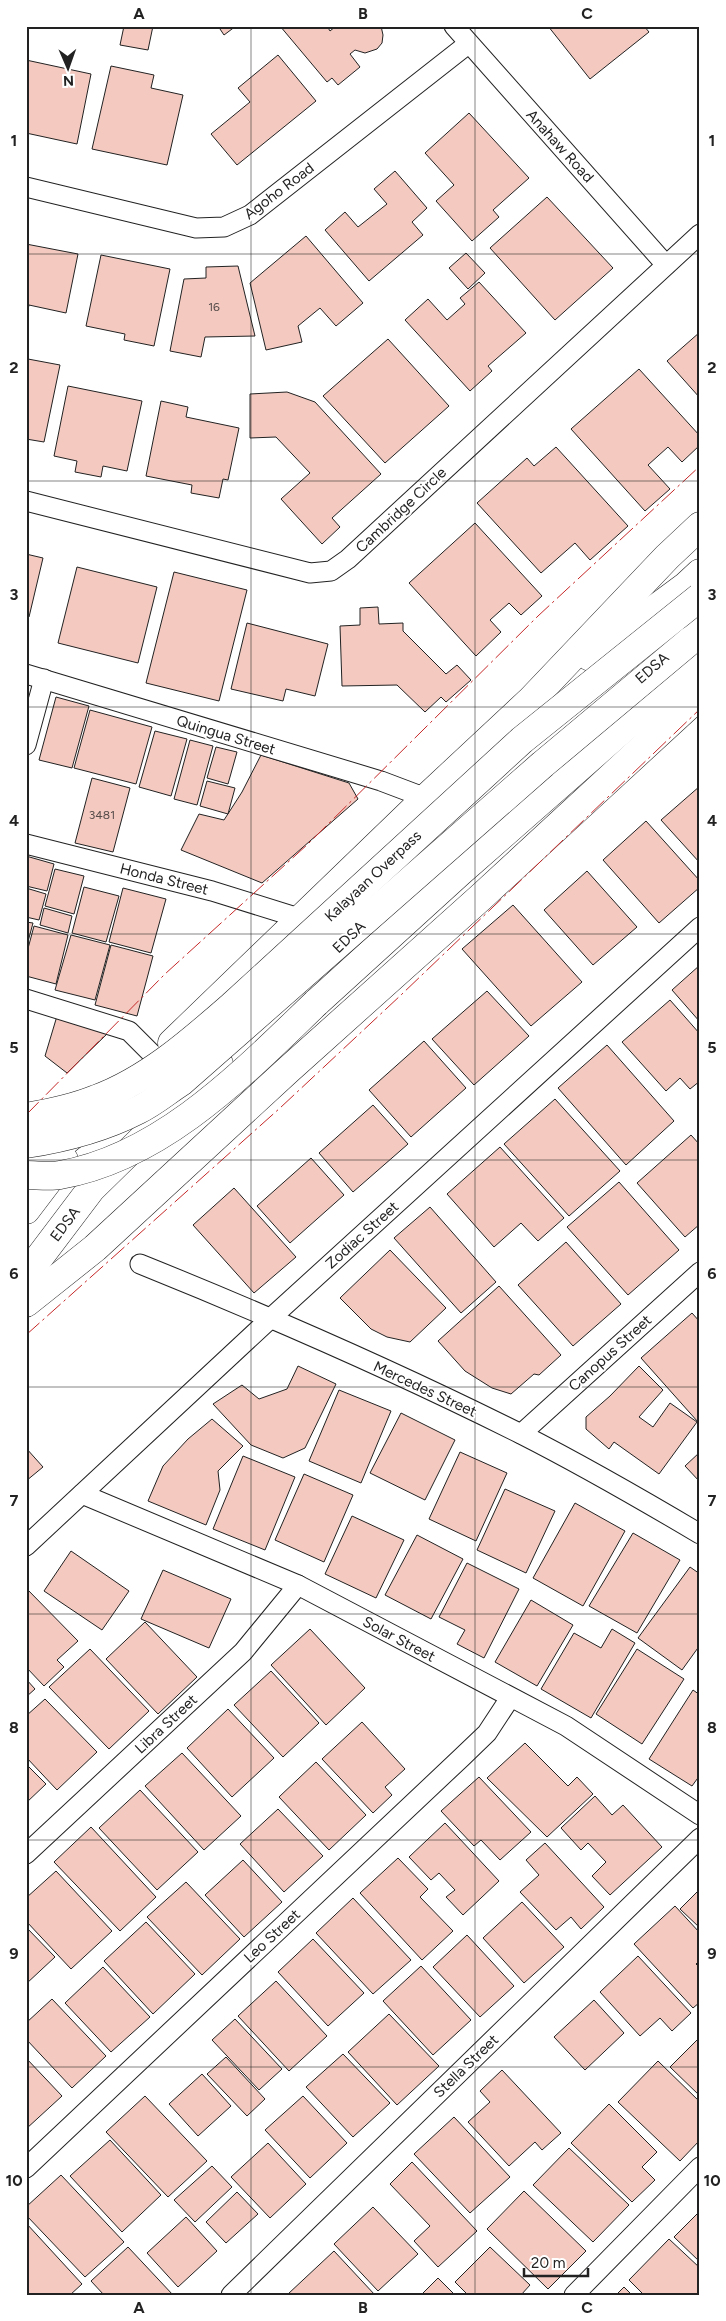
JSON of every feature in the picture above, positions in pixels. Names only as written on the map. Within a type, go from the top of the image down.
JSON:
[{"type":"main road","points":[[26,1174],[96,1117],[299,918],[532,699],[667,557],[700,526]]},
{"type":"main road","points":[[532,699],[686,586],[700,573]]},
{"type":"main road","name":"Kalayaan Overpass","points":[[26,1117],[71,1108],[98,1099],[126,1086],[186,1044],[234,1004],[522,740],[700,597]]},
{"type":"main road","points":[[26,1174],[60,1175],[100,1164],[140,1147],[174,1126],[254,1062],[460,872],[696,643]]},
{"type":"main road","name":"Kalayaan Overpass","points":[[26,1144],[71,1136],[106,1123],[140,1109],[181,1082],[543,764],[696,643]]},
{"type":"main road","name":"EDSA","points":[[26,1275],[91,1189],[440,848],[696,643]]},
{"type":"main road","points":[[26,1303],[95,1248],[700,695]]},
{"type":"main road","points":[[26,1210],[96,1117]]},
{"type":"street","name":"Anahaw Road","points":[[454,26],[666,265]]},
{"type":"street","name":"Agoho Road","points":[[26,187],[196,228],[224,227],[250,215],[468,44]]},
{"type":"street","name":"Cambridge Circle","points":[[26,501],[310,573],[331,571],[355,552],[700,234]]},
{"type":"street","points":[[26,744],[35,677]]},
{"type":"street","name":"Quingua Street","points":[[35,677],[380,782],[426,798]]},
{"type":"street","name":"Honda Street","points":[[26,844],[212,891],[299,918]]},
{"type":"street","name":"Zodiac Street","points":[[26,1546],[272,1318],[700,927]]},
{"type":"street","points":[[26,999],[129,1031],[156,1058]]},
{"type":"street","name":"Mercedes Street","points":[[140,1264],[272,1318],[521,1434],[614,1484],[700,1534]]},
{"type":"street","name":"Canopus Street","points":[[521,1434],[700,1272]]},
{"type":"street","name":"Solar Street","points":[[82,1494],[298,1585],[566,1726],[700,1815]]},
{"type":"street","name":"Libra Street","points":[[26,1854],[243,1652],[298,1585]]},
{"type":"street","name":"Leo Street","points":[[26,2168],[461,1758],[486,1733],[510,1698]]},
{"type":"street","name":"Stella Street","points":[[231,2295],[700,1838]]},
{"type":"street","points":[[574,2295],[700,2167]]},
{"type":"building","points":[[124,26],[153,26],[148,50],[120,45]]},
{"type":"building","points":[[218,26],[236,26],[224,35]]},
{"type":"building","points":[[280,26],[327,26],[330,31],[336,26],[381,26],[382,43],[377,49],[365,53],[355,50],[350,54],[360,67],[338,85],[332,78],[327,82]]},
{"type":"building","points":[[548,26],[644,26],[649,32],[590,79]]},
{"type":"building","points":[[278,55],[316,101],[237,165],[211,134],[250,102],[238,88]]},
{"type":"building","points":[[26,60],[91,74],[77,144],[26,133]]},
{"type":"building","points":[[111,66],[154,75],[151,88],[183,95],[167,165],[92,149]]},
{"type":"building","points":[[469,113],[529,178],[493,210],[499,217],[472,241],[436,201],[454,185],[425,153]]},
{"type":"building","points":[[395,171],[427,208],[412,222],[423,235],[369,281],[325,230],[345,212],[358,227],[387,204],[374,189]]},
{"type":"building","points":[[547,197],[613,268],[555,320],[490,248]]},
{"type":"building","points":[[306,236],[363,303],[336,326],[320,308],[298,326],[302,342],[266,350],[250,283]]},
{"type":"building","points":[[26,244],[78,254],[66,313],[29,305],[26,319]]},
{"type":"building","points":[[466,253],[485,273],[468,289],[449,268]]},
{"type":"building","points":[[101,255],[170,269],[154,346],[124,340],[125,334],[86,326]]},
{"type":"building","points":[[238,266],[255,336],[205,337],[201,357],[170,351],[184,279],[206,278],[206,267]]},
{"type":"building","points":[[479,282],[526,333],[488,366],[492,371],[470,391],[405,320],[428,299],[447,320],[465,304],[460,298]]},
{"type":"building","points":[[700,332],[700,398],[667,361]]},
{"type":"building","points":[[388,339],[449,406],[385,463],[323,396]]},
{"type":"building","points":[[28,359],[60,365],[44,442],[26,439],[26,369]]},
{"type":"building","points":[[639,369],[700,436],[700,445],[682,462],[668,447],[648,465],[670,489],[645,511],[571,429]]},
{"type":"building","points":[[68,386],[142,401],[127,471],[103,466],[101,477],[75,472],[77,461],[54,456]]},
{"type":"building","points":[[287,392],[315,402],[381,474],[332,518],[340,527],[322,544],[281,499],[310,473],[276,437],[250,438],[250,394]]},
{"type":"building","points":[[161,401],[188,407],[186,417],[239,428],[228,480],[223,479],[219,498],[191,493],[192,485],[146,476]]},
{"type":"building","points":[[556,447],[628,526],[590,560],[575,543],[541,573],[477,503],[527,458],[534,466]]},
{"type":"building","points":[[475,523],[542,596],[521,615],[509,603],[490,620],[501,632],[476,656],[409,583]]},
{"type":"building","points":[[26,554],[43,558],[29,617],[26,617]]},
{"type":"building","points":[[77,567],[157,587],[138,663],[58,643]]},
{"type":"building","points":[[174,572],[247,590],[219,701],[146,683]]},
{"type":"building","points":[[378,607],[379,624],[403,623],[403,631],[446,674],[457,665],[471,680],[446,702],[441,697],[425,712],[397,685],[342,686],[340,626],[360,625],[360,608]]},
{"type":"building","points":[[247,623],[328,644],[315,696],[286,689],[283,701],[231,689]]},
{"type":"building","points":[[56,697],[89,706],[72,768],[39,760]]},
{"type":"building","points":[[90,710],[152,727],[136,784],[74,768]]},
{"type":"building","points":[[155,731],[187,739],[171,796],[139,787]]},
{"type":"building","points":[[190,740],[213,746],[197,805],[174,799]]},
{"type":"building","points":[[216,747],[237,752],[228,784],[207,778]]},
{"type":"building","points":[[261,755],[349,783],[358,799],[262,883],[181,850],[199,814],[224,820],[242,792]]},
{"type":"building","points":[[92,778],[130,788],[113,852],[75,843]]},
{"type":"building","points":[[207,781],[235,788],[228,814],[200,806]]},
{"type":"building","points":[[700,786],[700,863],[661,820]]},
{"type":"building","points":[[646,821],[700,881],[700,887],[659,923],[603,860]]},
{"type":"building","points":[[26,856],[54,864],[47,891],[26,886]]},
{"type":"building","points":[[55,869],[84,876],[74,914],[45,906]]},
{"type":"building","points":[[587,871],[637,927],[593,965],[544,910]]},
{"type":"building","points":[[84,887],[119,896],[106,942],[72,933]]},
{"type":"building","points":[[26,888],[46,894],[39,920],[26,917]]},
{"type":"building","points":[[123,888],[166,899],[151,953],[109,942]]},
{"type":"building","points":[[513,905],[582,982],[531,1026],[462,949]]},
{"type":"building","points":[[44,908],[72,916],[68,933],[40,925]]},
{"type":"building","points":[[26,922],[33,923],[26,949]]},
{"type":"building","points":[[34,926],[68,935],[56,984],[26,976],[26,956]]},
{"type":"building","points":[[71,935],[110,945],[95,1000],[55,990]]},
{"type":"building","points":[[111,945],[153,956],[137,1016],[95,1005]]},
{"type":"building","points":[[700,965],[700,1022],[672,990]]},
{"type":"building","points":[[487,991],[529,1036],[474,1085],[432,1039]]},
{"type":"building","points":[[670,1000],[700,1034],[700,1081],[690,1089],[680,1078],[666,1091],[622,1042]]},
{"type":"building","points":[[57,1016],[109,1032],[67,1073],[45,1056]]},
{"type":"building","points":[[424,1041],[466,1088],[411,1137],[369,1090]]},
{"type":"building","points":[[607,1045],[674,1121],[626,1165],[558,1088]]},
{"type":"building","points":[[555,1099],[620,1171],[569,1216],[504,1144]]},
{"type":"building","points":[[373,1105],[408,1144],[353,1192],[319,1153]]},
{"type":"building","points":[[691,1135],[700,1145],[700,1224],[685,1237],[637,1183]]},
{"type":"building","points":[[500,1147],[564,1218],[538,1241],[521,1223],[494,1247],[447,1194]]},
{"type":"building","points":[[311,1158],[344,1195],[290,1243],[257,1206]]},
{"type":"building","points":[[619,1182],[679,1250],[628,1295],[567,1227]]},
{"type":"building","points":[[234,1188],[296,1257],[254,1293],[193,1225]]},
{"type":"building","points":[[430,1207],[496,1282],[461,1313],[394,1238]]},
{"type":"building","points":[[566,1242],[621,1304],[573,1346],[518,1285]]},
{"type":"building","points":[[390,1250],[446,1308],[410,1342],[387,1337],[371,1329],[340,1298]]},
{"type":"building","points":[[499,1286],[561,1355],[539,1375],[534,1374],[511,1394],[492,1388],[465,1371],[438,1341]]},
{"type":"building","points":[[692,1313],[700,1322],[700,1420],[698,1422],[641,1358]]},
{"type":"building","points":[[298,1366],[336,1384],[305,1448],[283,1458],[251,1445],[213,1404],[242,1385],[259,1399],[287,1389]]},
{"type":"building","points":[[639,1366],[663,1390],[639,1417],[653,1427],[670,1403],[697,1422],[659,1474],[614,1442],[609,1449],[586,1429],[586,1417],[610,1396]]},
{"type":"building","points":[[339,1390],[391,1411],[361,1483],[309,1461]]},
{"type":"building","points":[[401,1413],[455,1440],[425,1500],[370,1473]]},
{"type":"building","points":[[212,1419],[243,1446],[218,1471],[220,1490],[206,1525],[148,1501],[163,1466],[188,1439]]},
{"type":"building","points":[[26,1448],[43,1467],[26,1481]]},
{"type":"building","points":[[460,1452],[507,1473],[476,1541],[429,1519]]},
{"type":"building","points":[[700,1452],[700,1482],[685,1466]]},
{"type":"building","points":[[243,1456],[295,1477],[265,1550],[213,1529]]},
{"type":"building","points":[[304,1474],[353,1495],[324,1562],[275,1540]]},
{"type":"building","points":[[505,1489],[555,1511],[526,1573],[477,1550]]},
{"type":"building","points":[[575,1503],[625,1531],[583,1606],[533,1578]]},
{"type":"building","points":[[352,1516],[404,1540],[376,1598],[325,1574]]},
{"type":"building","points":[[633,1533],[680,1560],[637,1633],[589,1606]]},
{"type":"building","points":[[417,1535],[463,1559],[431,1619],[385,1595]]},
{"type":"building","points":[[71,1551],[129,1591],[102,1630],[44,1591]]},
{"type":"building","points":[[467,1563],[519,1589],[484,1658],[457,1644],[465,1630],[439,1617]]},
{"type":"building","points":[[690,1567],[700,1574],[700,1645],[682,1670],[638,1638]]},
{"type":"building","points":[[163,1570],[231,1599],[209,1648],[141,1619]]},
{"type":"building","points":[[26,1588],[78,1641],[57,1660],[64,1667],[44,1686],[26,1667]]},
{"type":"building","points":[[531,1600],[573,1625],[537,1686],[495,1662]]},
{"type":"building","points":[[145,1622],[197,1677],[158,1714],[106,1659]]},
{"type":"building","points":[[310,1629],[365,1688],[326,1725],[271,1665]]},
{"type":"building","points":[[612,1629],[635,1643],[591,1718],[541,1689],[574,1633],[601,1648]]},
{"type":"building","points":[[90,1649],[149,1711],[109,1749],[49,1687]]},
{"type":"building","points":[[637,1649],[684,1679],[642,1744],[596,1714]]},
{"type":"building","points":[[271,1671],[319,1723],[283,1757],[234,1705]]},
{"type":"building","points":[[26,1679],[35,1689],[26,1697]]},
{"type":"building","points":[[693,1690],[700,1695],[700,1775],[692,1786],[649,1759]]},
{"type":"building","points":[[45,1699],[97,1752],[57,1790],[26,1757],[26,1716]]},
{"type":"building","points":[[228,1709],[274,1758],[232,1797],[187,1748]]},
{"type":"building","points":[[362,1722],[405,1769],[385,1787],[392,1795],[373,1813],[322,1759]]},
{"type":"building","points":[[525,1743],[568,1786],[577,1777],[593,1794],[547,1837],[487,1778]]},
{"type":"building","points":[[182,1753],[241,1816],[204,1850],[145,1786]]},
{"type":"building","points":[[316,1762],[366,1815],[329,1850],[279,1797]]},
{"type":"building","points":[[26,1764],[46,1784],[26,1803]]},
{"type":"building","points":[[479,1777],[531,1832],[500,1860],[481,1840],[474,1846],[441,1811]]},
{"type":"building","points":[[140,1790],[198,1852],[157,1890],[99,1828]]},
{"type":"building","points":[[595,1796],[612,1815],[623,1805],[662,1847],[610,1895],[592,1876],[606,1862],[588,1843],[581,1850],[561,1828]]},
{"type":"building","points":[[278,1809],[323,1856],[284,1892],[240,1844]]},
{"type":"building","points":[[445,1823],[499,1881],[463,1915],[446,1897],[455,1890],[439,1873],[431,1880],[409,1857]]},
{"type":"building","points":[[91,1827],[156,1897],[120,1931],[54,1862]]},
{"type":"building","points":[[545,1843],[604,1907],[581,1929],[571,1917],[556,1930],[520,1892],[539,1875],[526,1860]]},
{"type":"building","points":[[398,1858],[428,1889],[420,1897],[453,1931],[422,1960],[360,1893]]},
{"type":"building","points":[[243,1860],[282,1902],[244,1937],[205,1895]]},
{"type":"building","points":[[56,1871],[112,1931],[71,1969],[26,1921],[26,1898]]},
{"type":"building","points":[[186,1882],[240,1939],[202,1975],[147,1917]]},
{"type":"building","points":[[700,1889],[700,1928],[680,1909]]},
{"type":"building","points":[[353,1898],[411,1960],[373,1994],[316,1933]]},
{"type":"building","points":[[522,1902],[564,1947],[524,1983],[483,1938]]},
{"type":"building","points":[[675,1906],[700,1933],[700,1960],[696,1964],[700,1968],[700,2002],[693,2008],[634,1944]]},
{"type":"building","points":[[146,1922],[195,1974],[153,2014],[104,1961]]},
{"type":"building","points":[[26,1927],[55,1957],[26,1984]]},
{"type":"building","points":[[467,1935],[514,1986],[480,2017],[433,1967]]},
{"type":"building","points":[[313,1939],[364,1993],[328,2026],[278,1972]]},
{"type":"building","points":[[638,1956],[691,2013],[672,2031],[660,2018],[640,2036],[600,1992]]},
{"type":"building","points":[[421,1966],[471,2020],[433,2055],[383,2001]]},
{"type":"building","points":[[103,1967],[150,2017],[111,2052],[65,2003]]},
{"type":"building","points":[[276,1981],[327,2036],[289,2071],[238,2016]]},
{"type":"building","points":[[52,1999],[106,2056],[72,2088],[26,2039],[26,2023]]},
{"type":"building","points":[[594,2000],[624,2033],[585,2070],[554,2037]]},
{"type":"building","points":[[389,2014],[439,2066],[397,2105],[348,2052]]},
{"type":"building","points":[[235,2019],[282,2069],[259,2090],[212,2040]]},
{"type":"building","points":[[700,2037],[700,2096],[670,2067]]},
{"type":"building","points":[[343,2054],[390,2103],[353,2137],[306,2087]]},
{"type":"building","points":[[226,2057],[265,2099],[247,2116],[207,2074]]},
{"type":"building","points":[[26,2058],[62,2096],[26,2129]]},
{"type":"building","points":[[658,2061],[700,2102],[700,2140],[680,2161],[618,2102]]},
{"type":"building","points":[[502,2070],[561,2133],[542,2150],[535,2142],[509,2166],[468,2122],[490,2102],[480,2091]]},
{"type":"building","points":[[202,2074],[231,2106],[198,2136],[169,2104]]},
{"type":"building","points":[[145,2096],[207,2161],[168,2197],[106,2132]]},
{"type":"building","points":[[303,2096],[347,2143],[310,2178],[265,2130]]},
{"type":"building","points":[[609,2104],[657,2152],[642,2167],[655,2180],[632,2202],[571,2143]]},
{"type":"building","points":[[454,2117],[510,2177],[470,2213],[414,2154]]},
{"type":"building","points":[[110,2140],[161,2195],[122,2232],[70,2176]]},
{"type":"building","points":[[268,2143],[306,2184],[270,2218],[231,2177]]},
{"type":"building","points":[[569,2148],[629,2205],[593,2242],[533,2185]]},
{"type":"building","points":[[412,2162],[477,2231],[438,2267],[414,2241],[430,2226],[390,2184]]},
{"type":"building","points":[[212,2166],[232,2187],[195,2222],[174,2200]]},
{"type":"building","points":[[61,2175],[124,2242],[85,2277],[26,2215],[26,2207]]},
{"type":"building","points":[[524,2191],[586,2251],[548,2289],[487,2229]]},
{"type":"building","points":[[237,2192],[258,2214],[226,2243],[206,2222]]},
{"type":"building","points":[[373,2207],[418,2254],[378,2291],[334,2244]]},
{"type":"building","points":[[700,2211],[700,2262],[674,2237]]},
{"type":"building","points":[[186,2217],[217,2251],[178,2287],[147,2253]]},
{"type":"building","points":[[26,2223],[82,2284],[70,2295],[26,2295]]},
{"type":"building","points":[[669,2239],[700,2268],[700,2295],[644,2295],[629,2280]]},
{"type":"building","points":[[128,2247],[173,2295],[104,2295],[91,2281]]},
{"type":"building","points":[[490,2247],[530,2285],[521,2295],[468,2295],[455,2282]]},
{"type":"building","points":[[334,2251],[375,2295],[288,2295],[288,2294]]},
{"type":"building","points":[[438,2278],[455,2295],[421,2295]]},
{"type":"building","points":[[624,2287],[632,2295],[616,2295]]},
{"type":"power","points":[[26,1115],[165,974],[308,844],[538,616],[700,466]]},
{"type":"power","points":[[26,1335],[280,1108],[700,709]]}]
